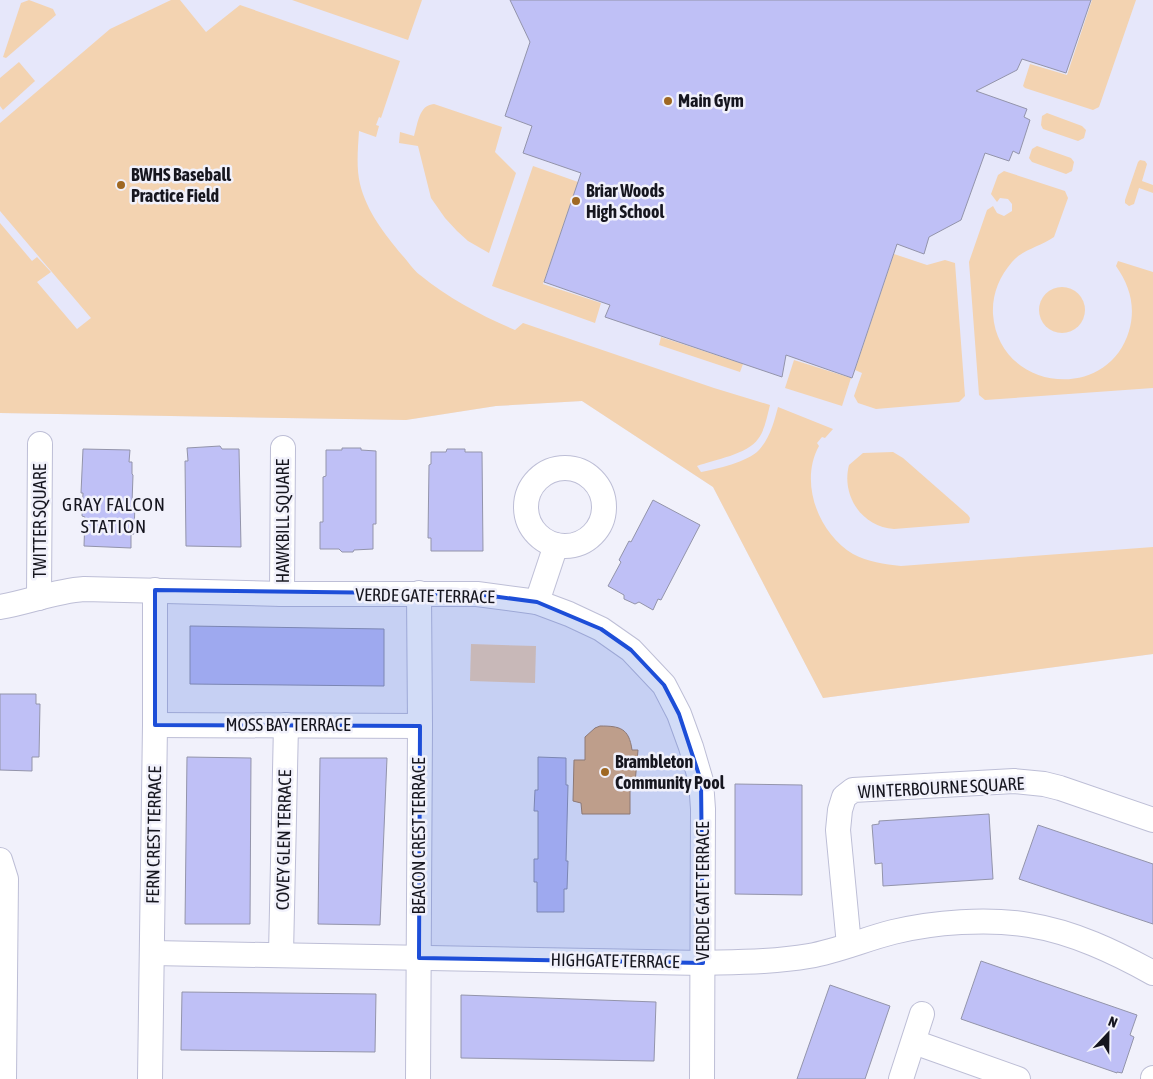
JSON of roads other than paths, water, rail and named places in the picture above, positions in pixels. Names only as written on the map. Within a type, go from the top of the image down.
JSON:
[{"type":"street","name":"TWITTER SQUARE","points":[[40,444],[40,598]]},
{"type":"street","name":"HAWKBILL SQUARE","points":[[282,594],[283,448]]},
{"type":"street","points":[[537,602],[556,545]]},
{"type":"street","name":"VERDE GATE TERRACE","points":[[0,607],[59,592],[79,590],[282,594],[477,594],[537,602],[601,629],[631,650],[664,685],[679,714],[701,781],[703,810],[702,1079]]},
{"type":"street","name":"FERN CREST TERRACE","points":[[150,1079],[155,590]]},
{"type":"street","name":"BEACON CREST TERRACE","points":[[418,1079],[419,593]]},
{"type":"street","name":"MOSS BAY TERRACE","points":[[155,725],[420,726]]},
{"type":"street","name":"COVEY GLEN TERRACE","points":[[282,954],[286,725]]},
{"type":"street","name":"WINTERBOURNE SQUARE","points":[[849,945],[838,830],[840,810],[844,796],[853,790],[1014,781],[1044,784],[1060,788],[1153,820]]},
{"type":"street","points":[[0,860],[6,879],[4,1079]]},
{"type":"street","name":"HIGHGATE TERRACE","points":[[152,953],[703,963],[790,959],[812,956],[895,932],[954,923],[994,922],[1029,924],[1058,932],[1125,957],[1153,973]]},
{"type":"street","points":[[901,1079],[922,1014]]},
{"type":"street","points":[[914,1042],[1018,1079]]},
{"type":"place","name":"Main Gym","points":[[668,101]]},
{"type":"place","name":"BWHS Baseball Practice Field","points":[[121,185]]},
{"type":"place","name":"Briar Woods High School","points":[[576,201]]},
{"type":"place","name":"Brambleton Community Pool","points":[[605,772]]},
{"type":"district","name":"GRAY FALCON STATION","points":[[114,515]]}]
